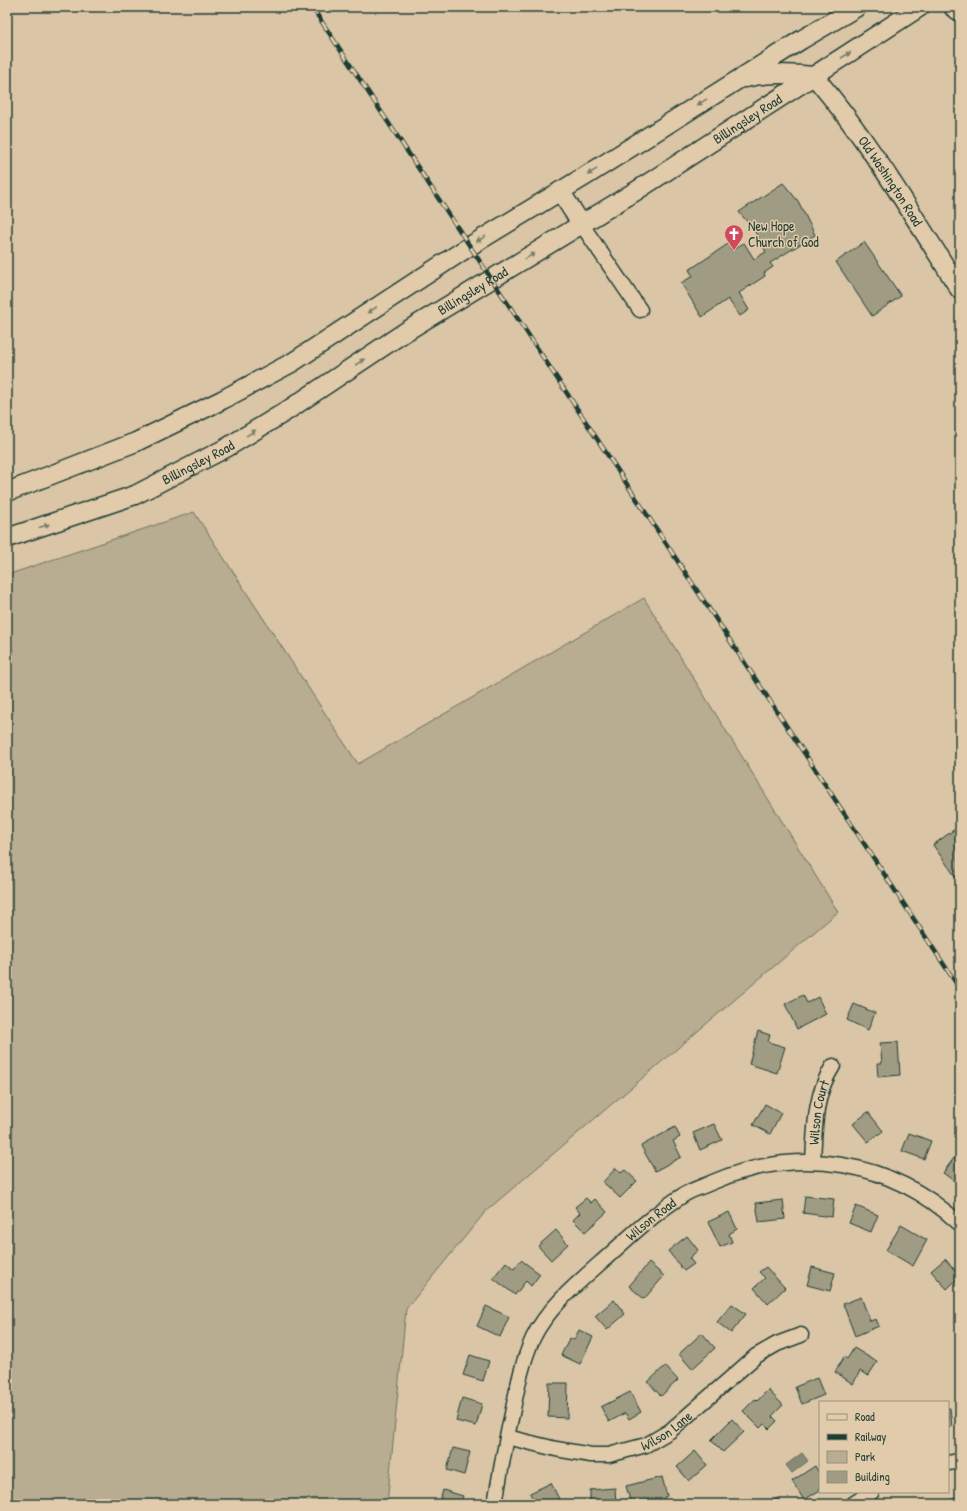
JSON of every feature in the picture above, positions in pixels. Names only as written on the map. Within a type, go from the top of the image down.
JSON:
[{"type":"highway","points":[[955,7],[960,10]]},
{"type":"main road","points":[[7,492],[136,442],[222,400],[293,362],[470,246],[801,40],[857,7]]},
{"type":"main road","name":"Billingsley Road","points":[[7,538],[135,496],[226,448],[285,412],[405,332],[636,191],[920,7]]},
{"type":"main road","points":[[735,81],[757,75],[780,74],[814,76]]},
{"type":"main road","name":"Old Washington Road","points":[[814,76],[836,102],[885,171],[960,290]]},
{"type":"main road","points":[[560,191],[582,225]]},
{"type":"street","points":[[582,225],[640,310]]},
{"type":"street","name":"Wilson Court","points":[[813,1161],[817,1104],[822,1086],[833,1066]]},
{"type":"street","name":"Wilson Road","points":[[494,1504],[507,1436],[521,1375],[533,1338],[541,1325],[552,1311],[581,1281],[664,1208],[687,1193],[753,1167],[813,1161],[850,1166],[880,1175],[904,1185],[930,1200],[960,1224]]},
{"type":"street","name":"Wilson Lane","points":[[507,1436],[556,1449],[591,1456],[609,1455],[646,1445],[670,1431],[756,1356],[777,1344],[801,1335]]},
{"type":"street","points":[[949,1463],[960,1461]]},
{"type":"street","points":[[853,1504],[870,1493]]},
{"type":"green space","points":[[194,512],[358,764],[644,598],[838,912],[486,1211],[406,1309],[387,1504],[7,1504],[7,575]]},
{"type":"shaded area","points":[[802,1453],[808,1461],[792,1473],[786,1465]]},
{"type":"building","name":"New Hope Church of God","points":[[783,183],[798,201],[815,235],[770,263],[773,267],[764,273],[765,276],[739,293],[749,310],[740,316],[728,299],[702,317],[681,283],[693,276],[689,270],[728,244],[732,250],[744,243],[754,259],[766,252],[754,230],[739,212]]},
{"type":"building","points":[[864,242],[901,296],[872,316],[836,262]]},
{"type":"building","points":[[955,829],[960,836],[960,883],[933,845]]},
{"type":"building","points":[[803,995],[807,1003],[818,997],[826,1014],[797,1029],[785,1004]]},
{"type":"building","points":[[854,1004],[875,1013],[868,1030],[847,1020]]},
{"type":"building","points":[[758,1031],[770,1035],[768,1042],[785,1047],[777,1073],[749,1064]]},
{"type":"building","points":[[898,1042],[900,1075],[878,1077],[877,1063],[882,1063],[880,1043]]},
{"type":"building","points":[[765,1104],[781,1113],[770,1134],[753,1125]]},
{"type":"building","points":[[868,1112],[883,1131],[868,1142],[853,1124]]},
{"type":"building","points":[[714,1124],[722,1140],[700,1150],[693,1133]]},
{"type":"building","points":[[675,1127],[680,1137],[673,1141],[681,1157],[655,1171],[641,1146]]},
{"type":"building","points":[[909,1133],[931,1141],[924,1159],[902,1151]]},
{"type":"building","points":[[954,1158],[960,1162],[960,1185],[943,1173]]},
{"type":"building","points":[[616,1168],[621,1173],[625,1170],[637,1181],[620,1198],[603,1182]]},
{"type":"building","points":[[805,1196],[834,1199],[832,1217],[803,1213]]},
{"type":"building","points":[[586,1198],[591,1203],[595,1199],[607,1212],[585,1232],[573,1220],[580,1213],[575,1207]]},
{"type":"building","points":[[783,1200],[785,1219],[759,1222],[756,1203]]},
{"type":"building","points":[[856,1206],[878,1215],[871,1232],[849,1223]]},
{"type":"building","points":[[729,1212],[737,1229],[729,1234],[732,1242],[720,1247],[708,1222]]},
{"type":"building","points":[[901,1225],[927,1240],[913,1266],[886,1250]]},
{"type":"building","points":[[556,1230],[568,1244],[551,1260],[538,1246]]},
{"type":"building","points":[[687,1236],[698,1250],[689,1258],[694,1264],[684,1271],[668,1251]]},
{"type":"building","points":[[945,1259],[960,1276],[947,1289],[931,1271]]},
{"type":"building","points":[[521,1260],[540,1274],[531,1286],[526,1281],[515,1295],[493,1278],[506,1262],[514,1269]]},
{"type":"building","points":[[649,1263],[664,1276],[644,1299],[629,1286]]},
{"type":"building","points":[[766,1267],[785,1288],[768,1304],[754,1288],[765,1278],[759,1272]]},
{"type":"building","points":[[812,1267],[835,1273],[830,1291],[807,1285]]},
{"type":"building","points":[[861,1297],[870,1321],[876,1319],[879,1326],[855,1336],[843,1304]]},
{"type":"building","points":[[614,1300],[625,1314],[607,1330],[595,1316]]},
{"type":"building","points":[[732,1304],[746,1314],[731,1333],[717,1322]]},
{"type":"building","points":[[486,1306],[509,1317],[500,1337],[477,1326]]},
{"type":"building","points":[[579,1330],[593,1337],[580,1364],[561,1355],[570,1338],[574,1340]]},
{"type":"building","points":[[702,1333],[715,1348],[692,1369],[679,1354]]},
{"type":"building","points":[[854,1348],[877,1362],[868,1376],[860,1371],[853,1384],[835,1372],[844,1357],[847,1359]]},
{"type":"building","points":[[470,1355],[489,1361],[483,1381],[463,1375]]},
{"type":"building","points":[[665,1366],[678,1380],[661,1396],[648,1382]]},
{"type":"building","points":[[817,1378],[824,1395],[802,1404],[795,1387]]},
{"type":"building","points":[[549,1383],[568,1383],[567,1418],[548,1417]]},
{"type":"building","points":[[768,1390],[783,1405],[772,1416],[777,1421],[769,1429],[764,1424],[760,1428],[743,1411],[755,1399],[757,1401]]},
{"type":"building","points":[[630,1392],[641,1412],[629,1419],[625,1413],[609,1422],[601,1407]]},
{"type":"building","points":[[462,1398],[482,1404],[476,1426],[456,1421]]},
{"type":"building","points":[[949,1408],[950,1408],[952,1427],[949,1427]]},
{"type":"building","points":[[732,1419],[744,1432],[723,1452],[711,1440]]},
{"type":"building","points":[[453,1448],[470,1452],[464,1475],[447,1470]]},
{"type":"building","points":[[695,1451],[707,1465],[689,1481],[677,1467]]},
{"type":"building","points":[[815,1466],[819,1473],[819,1491],[804,1500],[792,1481]]},
{"type":"building","points":[[662,1477],[667,1496],[664,1497],[665,1504],[631,1504],[626,1486]]},
{"type":"building","points":[[551,1483],[559,1499],[548,1504],[535,1504],[530,1493]]},
{"type":"building","points":[[615,1488],[616,1504],[590,1504],[590,1490]]},
{"type":"building","points":[[443,1490],[463,1496],[460,1504],[439,1504]]},
{"type":"building","points":[[777,1498],[782,1504],[768,1504]]},
{"type":"building","points":[[956,1498],[958,1504],[936,1504]]},
{"type":"railway","points":[[312,7],[960,989]]},
{"type":"place","name":"New Hope Church of God","points":[[734,251]]}]
